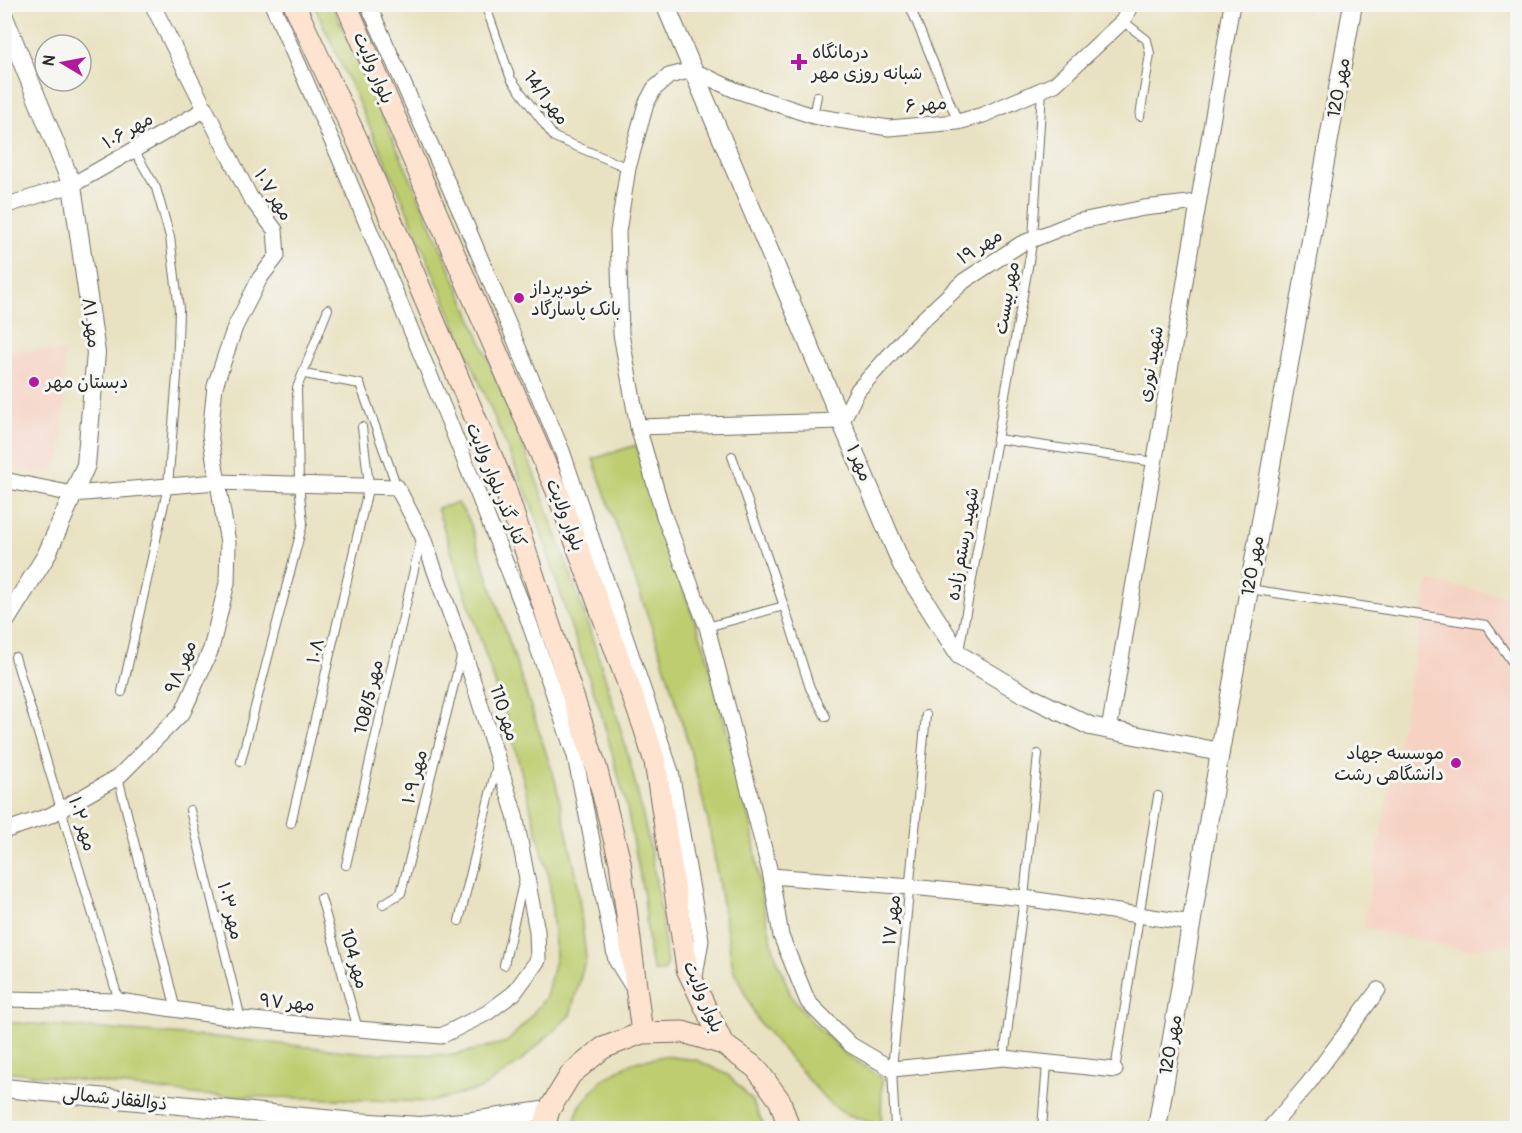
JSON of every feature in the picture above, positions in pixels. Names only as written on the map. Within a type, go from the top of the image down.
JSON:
[{"type":"main road","points":[[294,4],[359,144],[505,488],[596,767],[620,862],[642,1033]]},
{"type":"main road","name":"بلوار ولایت","points":[[346,4],[556,489],[644,727],[655,762],[687,969],[723,1044]]},
{"type":"main road","points":[[546,1119],[571,1074],[603,1048],[642,1033],[683,1032],[723,1044],[756,1068],[780,1101],[789,1128]]},
{"type":"street","name":"مهر ۱۰۷","points":[[152,4],[250,197],[275,230],[277,256],[260,278],[235,327],[215,386],[210,435],[216,482]]},
{"type":"street","name":"کنار گذر بلوار ولایت","points":[[272,4],[345,170],[528,619],[575,756],[616,960],[637,995]]},
{"type":"street","points":[[368,4],[465,222],[562,451],[671,772],[701,940],[693,982]]},
{"type":"street","name":"مهر ۱","points":[[665,4],[902,566],[959,655],[1024,694],[1090,726],[1220,752]]},
{"type":"street","name":"مهر ۶","points":[[692,70],[735,90],[813,116],[889,128],[958,122],[983,115],[1055,84],[1123,21],[1131,4]]},
{"type":"street","name":"شهید نوری","points":[[1108,730],[1232,4]]},
{"type":"street","name":"مهر 120","points":[[1157,1128],[1220,752],[1353,4]]},
{"type":"street","name":"مهر ۸۱","points":[[4,17],[72,185],[96,353],[86,465],[46,556],[4,622]]},
{"type":"street","points":[[692,70],[669,76],[654,89],[646,104],[628,168],[618,232],[621,334],[638,427],[664,516],[707,627],[771,876],[781,936],[808,1002],[851,1045],[892,1069],[1005,1058],[1115,1070]]},
{"type":"street","name":"مهر ۱۰۶","points":[[4,206],[72,185],[204,110]]},
{"type":"street","name":"مهر ۱۹","points":[[842,421],[858,390],[916,326],[964,281],[1021,244],[1076,222],[1144,208],[1198,202]]},
{"type":"street","points":[[638,427],[842,421]]},
{"type":"street","points":[[4,480],[74,494],[216,482],[397,487]]},
{"type":"street","name":"مهر ۹۸","points":[[4,831],[62,810],[118,777],[183,712],[211,649],[226,583],[228,543],[216,482]]},
{"type":"street","name":"مهر 110","points":[[397,487],[422,535],[463,649],[515,815],[537,931],[538,960]]},
{"type":"street","points":[[771,876],[1024,898],[1192,922]]},
{"type":"street","name":"مهر ۹۷","points":[[4,999],[119,1001],[241,1019],[441,1036],[487,1013],[514,993],[538,960]]},
{"type":"street","points":[[1270,1128],[1308,1084],[1378,990]]},
{"type":"street","name":"ذوالفقار شمالی","points":[[4,1088],[344,1121],[420,1125],[546,1119]]},
{"type":"lane","name":"مهر 14/1","points":[[484,4],[511,79],[554,137],[628,168]]},
{"type":"lane","points":[[909,4],[958,122]]},
{"type":"lane","points":[[1123,21],[1147,40],[1150,54],[1140,116]]},
{"type":"lane","name":"مهر بیست","points":[[998,439],[1033,239],[1042,90]]},
{"type":"lane","points":[[813,116],[817,96]]},
{"type":"lane","points":[[122,692],[168,486],[177,376],[179,309],[170,237],[156,188],[134,150]]},
{"type":"lane","points":[[241,761],[303,523],[299,484],[297,388],[328,309]]},
{"type":"lane","points":[[304,374],[360,384],[397,487]]},
{"type":"lane","name":"۱۰۸","points":[[291,823],[369,485],[362,427]]},
{"type":"lane","points":[[998,439],[1154,462]]},
{"type":"lane","name":"شهید رستم زاده","points":[[959,655],[998,439]]},
{"type":"lane","points":[[732,456],[810,688],[826,717]]},
{"type":"lane","name":"مهر 108/5","points":[[346,865],[422,535]]},
{"type":"lane","points":[[1249,589],[1486,625],[1518,670]]},
{"type":"lane","points":[[707,627],[784,606]]},
{"type":"lane","name":"مهر ۱۰۹","points":[[383,904],[401,893],[463,649]]},
{"type":"lane","name":"مهر ۱۰۲","points":[[15,657],[119,1001]]},
{"type":"lane","name":"مهر ۱۷","points":[[896,1128],[892,1069],[926,715]]},
{"type":"lane","points":[[1005,1058],[1038,754]]},
{"type":"lane","points":[[459,921],[498,760]]},
{"type":"lane","points":[[118,777],[176,1010]]},
{"type":"lane","points":[[1115,1070],[1141,916],[1158,796]]},
{"type":"lane","name":"مهر ۱۰۳","points":[[190,810],[241,1019]]},
{"type":"lane","points":[[504,965],[526,869]]},
{"type":"lane","name":"مهر 104","points":[[321,898],[358,1029]]},
{"type":"lane","points":[[1042,1128],[1047,1064]]},
{"type":"shaded area","name":"دبستان مهر","points":[[4,349],[64,352],[61,455],[53,471],[35,473],[5,466]]},
{"type":"shaded area","name":"موسسه جهاد دانشگاهی رشت","points":[[1429,581],[1517,598],[1517,942],[1465,950],[1363,928]]},
{"type":"green space","points":[[314,5],[332,5],[422,204],[515,426],[570,573],[617,718],[643,816],[661,915],[667,966],[663,972],[654,971],[650,958],[644,896],[627,808],[600,709],[536,516],[395,182]]},
{"type":"green space","points":[[636,445],[657,518],[706,651],[752,828],[761,895],[774,951],[791,996],[813,1023],[846,1054],[882,1078],[881,1126],[846,1114],[828,1102],[758,1021],[733,968],[708,821],[688,742],[660,651],[593,459]]},
{"type":"green space","points":[[458,503],[469,520],[555,780],[576,873],[586,958],[570,1015],[520,1062],[481,1089],[430,1102],[201,1095],[5,1071],[5,1022],[226,1038],[365,1053],[454,1055],[507,1042],[527,1021],[546,997],[556,956],[549,878],[509,725],[437,508]]},
{"type":"green space","points":[[664,1056],[697,1060],[728,1075],[751,1099],[765,1128],[571,1128],[580,1106],[602,1080],[631,1063]]},
{"type":"place","name":"درمانگاه شبانه روزی مهر","points":[[799,62]]},
{"type":"place","name":"خودپرداز بانک پاسارگاد","points":[[519,298]]},
{"type":"place","name":"دبستان مهر","points":[[34,382]]},
{"type":"place","name":"موسسه جهاد دانشگاهی رشت","points":[[1456,763]]}]
